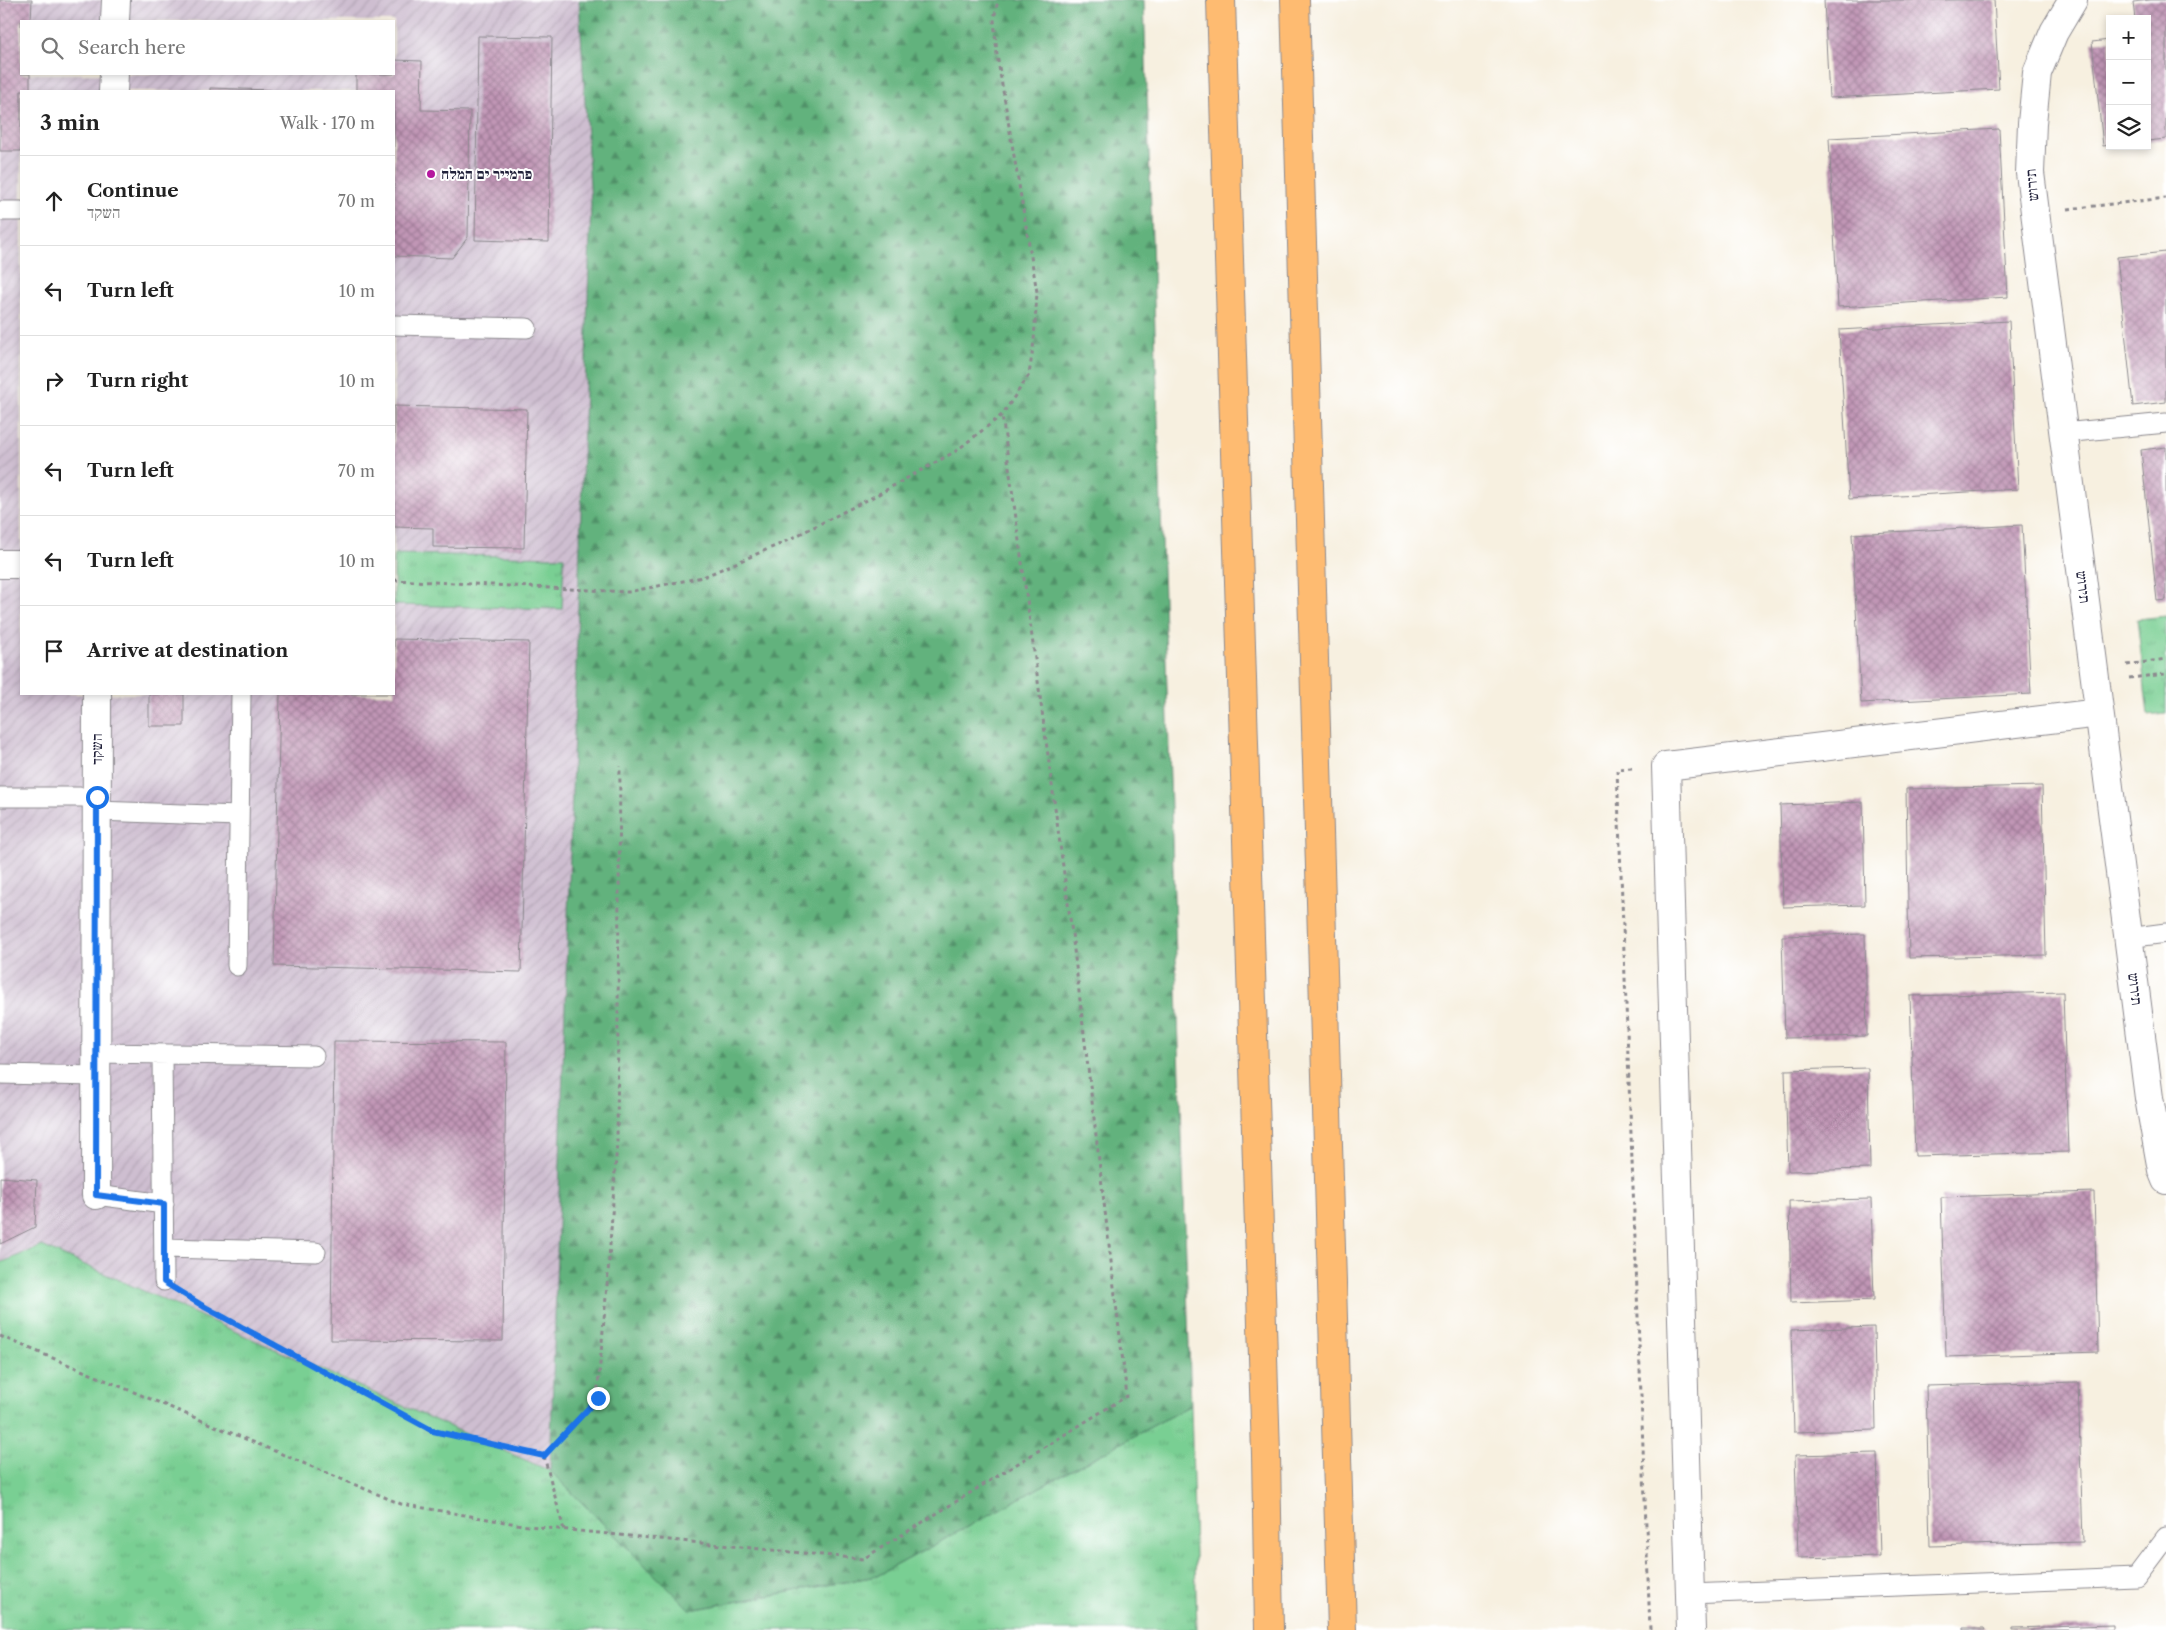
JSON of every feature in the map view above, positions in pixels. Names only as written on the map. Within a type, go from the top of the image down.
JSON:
[{"type":"main road","points":[[1222,0],[1266,1444],[1269,1630]]},
{"type":"main road","points":[[1295,0],[1342,1630]]},
{"type":"street","points":[[116,0],[116,20]]},
{"type":"street","name":"תירוש","points":[[2073,0],[2054,32],[2037,73],[2030,173],[2149,1098],[2162,1170],[2166,1180]]},
{"type":"street","points":[[113,90],[114,75]]},
{"type":"street","points":[[0,564],[20,564]]},
{"type":"street","name":"השקד","points":[[96,1195],[97,695]]},
{"type":"street","points":[[1691,1630],[1666,766],[2099,713]]},
{"type":"lane","points":[[0,212],[20,211]]},
{"type":"lane","points":[[395,325],[527,328]]},
{"type":"lane","points":[[2063,433],[2166,423]]},
{"type":"lane","points":[[237,966],[241,695]]},
{"type":"lane","points":[[0,797],[239,816]]},
{"type":"lane","points":[[2128,938],[2166,933]]},
{"type":"lane","points":[[162,1054],[164,1282]]},
{"type":"lane","points":[[0,1074],[96,1064],[162,1054],[314,1056]]},
{"type":"lane","points":[[96,1195],[164,1204]]},
{"type":"lane","points":[[164,1248],[316,1252]]},
{"type":"lane","points":[[1689,1594],[2136,1577],[2166,1537]]},
{"type":"path","points":[[395,580],[628,592],[703,576],[780,544],[875,496],[956,451],[1002,415],[1029,375],[1034,341],[1037,292],[997,55],[994,19],[998,0]]},
{"type":"path","points":[[2035,213],[2166,198]]},
{"type":"path","points":[[0,1336],[400,1504],[528,1526],[863,1558],[1127,1396],[1072,933],[1002,415]]},
{"type":"path","points":[[544,1456],[598,1398],[617,1142],[620,766]]},
{"type":"path","points":[[1617,769],[1650,1630]]},
{"type":"path","points":[[164,1282],[203,1306],[433,1431],[544,1456]]},
{"type":"path","points":[[544,1456],[564,1530]]},
{"type":"shaded area","points":[[0,0],[579,0],[591,204],[550,1471],[42,1246],[0,1263]]},
{"type":"green space","points":[[579,0],[1144,0],[1191,1405],[877,1576],[690,1610],[550,1471],[591,204]]},
{"type":"green space","points":[[395,554],[564,557],[562,609],[395,605]]},
{"type":"green space","points":[[2166,616],[2166,713],[2148,715],[2137,619]]},
{"type":"green space","points":[[42,1246],[550,1471],[691,1610],[877,1576],[1191,1405],[1197,1630],[0,1630],[0,1263]]},
{"type":"building","points":[[0,0],[32,0],[31,20],[20,20],[20,75],[30,75],[30,90],[20,90],[20,151],[0,151]]},
{"type":"building","points":[[1824,0],[1994,0],[1999,89],[1829,98]]},
{"type":"building","points":[[2166,0],[2166,139],[2151,141],[2151,15],[2135,15],[2133,2]]},
{"type":"building","points":[[478,36],[552,37],[549,242],[475,240]]},
{"type":"building","points":[[2106,40],[2106,146],[2103,146],[2092,42]]},
{"type":"building","name":"פרמייר ים המלח","points":[[395,60],[422,61],[421,110],[470,111],[468,237],[452,258],[395,256],[395,90],[356,90],[356,75],[395,75]]},
{"type":"building","points":[[210,88],[271,90],[210,90]]},
{"type":"building","points":[[1999,129],[2008,297],[1838,307],[1829,138]]},
{"type":"building","points":[[2166,252],[2166,402],[2133,406],[2117,257]]},
{"type":"building","points":[[2009,321],[2018,489],[1849,499],[1839,330]]},
{"type":"building","points":[[395,406],[527,409],[524,548],[433,547],[433,528],[395,527]]},
{"type":"building","points":[[2166,447],[2166,600],[2157,601],[2141,450]]},
{"type":"building","points":[[2022,525],[2031,694],[1861,703],[1852,534]]},
{"type":"building","points":[[395,639],[529,642],[521,972],[274,966],[280,695],[395,695]]},
{"type":"building","points":[[149,695],[184,695],[184,726],[149,726]]},
{"type":"building","points":[[2042,786],[2046,955],[1909,958],[1906,789]]},
{"type":"building","points":[[1863,802],[1865,905],[1783,907],[1780,805]]},
{"type":"building","points":[[1865,934],[1867,1036],[1785,1038],[1782,936]]},
{"type":"building","points":[[2063,992],[2068,1152],[1915,1156],[1910,996]]},
{"type":"building","points":[[334,1041],[506,1042],[503,1341],[331,1340]]},
{"type":"building","points":[[1868,1068],[1870,1169],[1788,1171],[1785,1070]]},
{"type":"building","points":[[0,1177],[37,1180],[35,1227],[0,1244]]},
{"type":"building","points":[[2094,1192],[2098,1352],[1946,1357],[1941,1197]]},
{"type":"building","points":[[1871,1199],[1874,1300],[1791,1303],[1789,1201]]},
{"type":"building","points":[[1874,1327],[1876,1430],[1794,1432],[1791,1330]]},
{"type":"building","points":[[2078,1382],[2083,1542],[1930,1546],[1926,1386]]},
{"type":"building","points":[[1877,1453],[1880,1556],[1798,1558],[1795,1455]]},
{"type":"building","points":[[2112,1625],[2112,1630],[2013,1630],[2013,1628]]},
{"type":"building","points":[[1963,1628],[1984,1628],[1985,1630],[1963,1630]]},
{"type":"place","name":"פרמייר ים המלח","points":[[431,174]]},
{"type":"route","points":[[97,797],[96,1195],[164,1204],[164,1282],[203,1306],[433,1431],[544,1456],[598,1398]]}]
